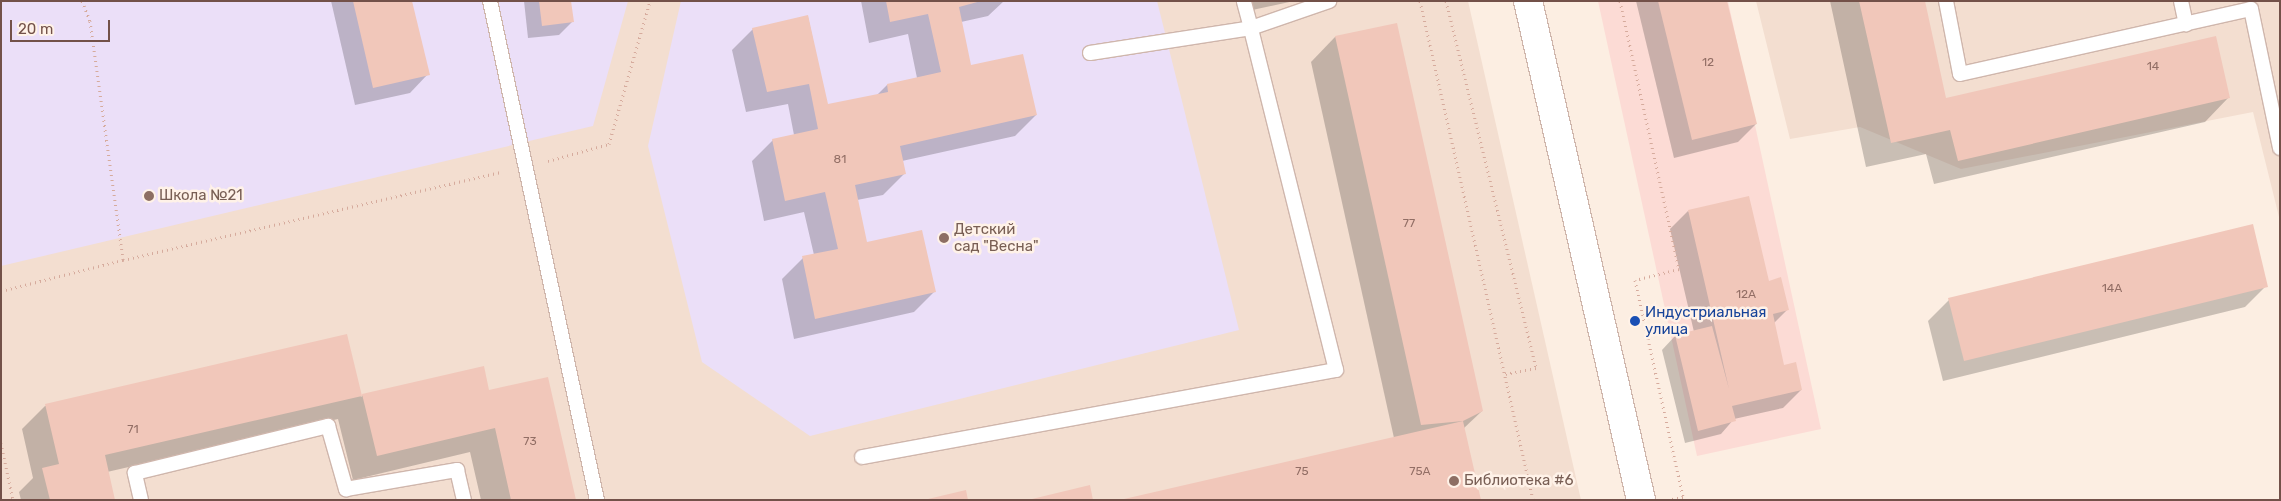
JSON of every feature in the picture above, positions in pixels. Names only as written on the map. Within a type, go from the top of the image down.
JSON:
[{"type":"street","points":[[1528,1],[1641,500]]},
{"type":"lane","points":[[490,1],[524,167],[597,500]]},
{"type":"lane","points":[[862,456],[1336,370],[1244,1]]},
{"type":"lane","points":[[1090,53],[1251,28],[1329,1]]},
{"type":"lane","points":[[1946,1],[1960,74],[2251,9],[2274,91],[2280,148]]},
{"type":"lane","points":[[2181,1],[2186,24]]},
{"type":"lane","points":[[141,500],[135,473],[328,426],[346,489],[457,470],[464,500]]},
{"type":"path","points":[[82,1],[90,21],[123,260]]},
{"type":"path","points":[[1,291],[123,260],[524,167],[609,144],[650,1]]},
{"type":"path","points":[[1420,1],[1532,500]]},
{"type":"path","points":[[1446,1],[1536,368],[1504,374]]},
{"type":"path","points":[[1620,1],[1679,269],[1635,280],[1683,497],[1669,500]]},
{"type":"path","points":[[1,443],[13,500]]},
{"type":"shaded area","points":[[1,1],[1468,1],[1581,500],[1,500]]},
{"type":"shaded area","name":"Школа №21","points":[[1,1],[628,1],[593,126],[1,266]]},
{"type":"shaded area","name":"Детский сад \"Весна\"","points":[[681,1],[1157,1],[1239,330],[810,436],[702,362],[648,146]]},
{"type":"shaded area","points":[[1598,1],[1728,1],[1821,429],[1697,456]]},
{"type":"shaded area","points":[[1756,1],[2280,1],[2280,221],[2253,112],[1961,169],[1860,127],[1790,139]]},
{"type":"building","points":[[353,1],[412,1],[430,75],[373,88]]},
{"type":"building","points":[[539,1],[571,1],[574,22],[542,26]]},
{"type":"building","points":[[886,1],[981,1],[959,7],[971,65],[1023,54],[1037,115],[900,146],[906,174],[855,185],[867,242],[922,230],[936,292],[815,319],[802,256],[838,249],[825,192],[785,201],[772,139],[818,129],[809,84],[767,92],[752,28],[808,15],[828,104],[888,92],[887,84],[941,72],[928,14],[890,22]]},
{"type":"building","points":[[1658,1],[1727,1],[1757,124],[1692,140]]},
{"type":"building","points":[[1859,1],[1925,1],[1946,98],[2216,36],[2230,98],[1958,161],[1950,130],[1891,143]]},
{"type":"building","points":[[1397,23],[1483,411],[1463,421],[1421,425],[1335,36]]},
{"type":"building","points":[[1749,196],[1769,281],[1781,277],[1789,310],[1773,314],[1784,365],[1796,362],[1802,390],[1732,406],[1736,421],[1698,431],[1675,335],[1712,326],[1729,389],[1688,210]]},
{"type":"building","points":[[2253,224],[2268,287],[1964,361],[1948,298]]},
{"type":"building","points":[[347,334],[362,396],[105,455],[115,500],[50,500],[42,468],[59,464],[45,404]]},
{"type":"building","points":[[484,366],[489,390],[548,377],[576,500],[511,500],[495,428],[377,456],[362,394]]},
{"type":"building","points":[[1463,421],[1481,500],[1124,500],[1124,499]]},
{"type":"building","points":[[1090,485],[1093,500],[1032,500],[1032,499]]},
{"type":"building","points":[[966,490],[968,500],[928,499]]},
{"type":"place","name":"Школа №21","points":[[149,196]]},
{"type":"place","name":"Детский сад \"Весна\"","points":[[944,238]]},
{"type":"place","name":"Индустриальная улица","points":[[1635,321]]},
{"type":"place","name":"Библиотека #6","points":[[1454,481]]}]
